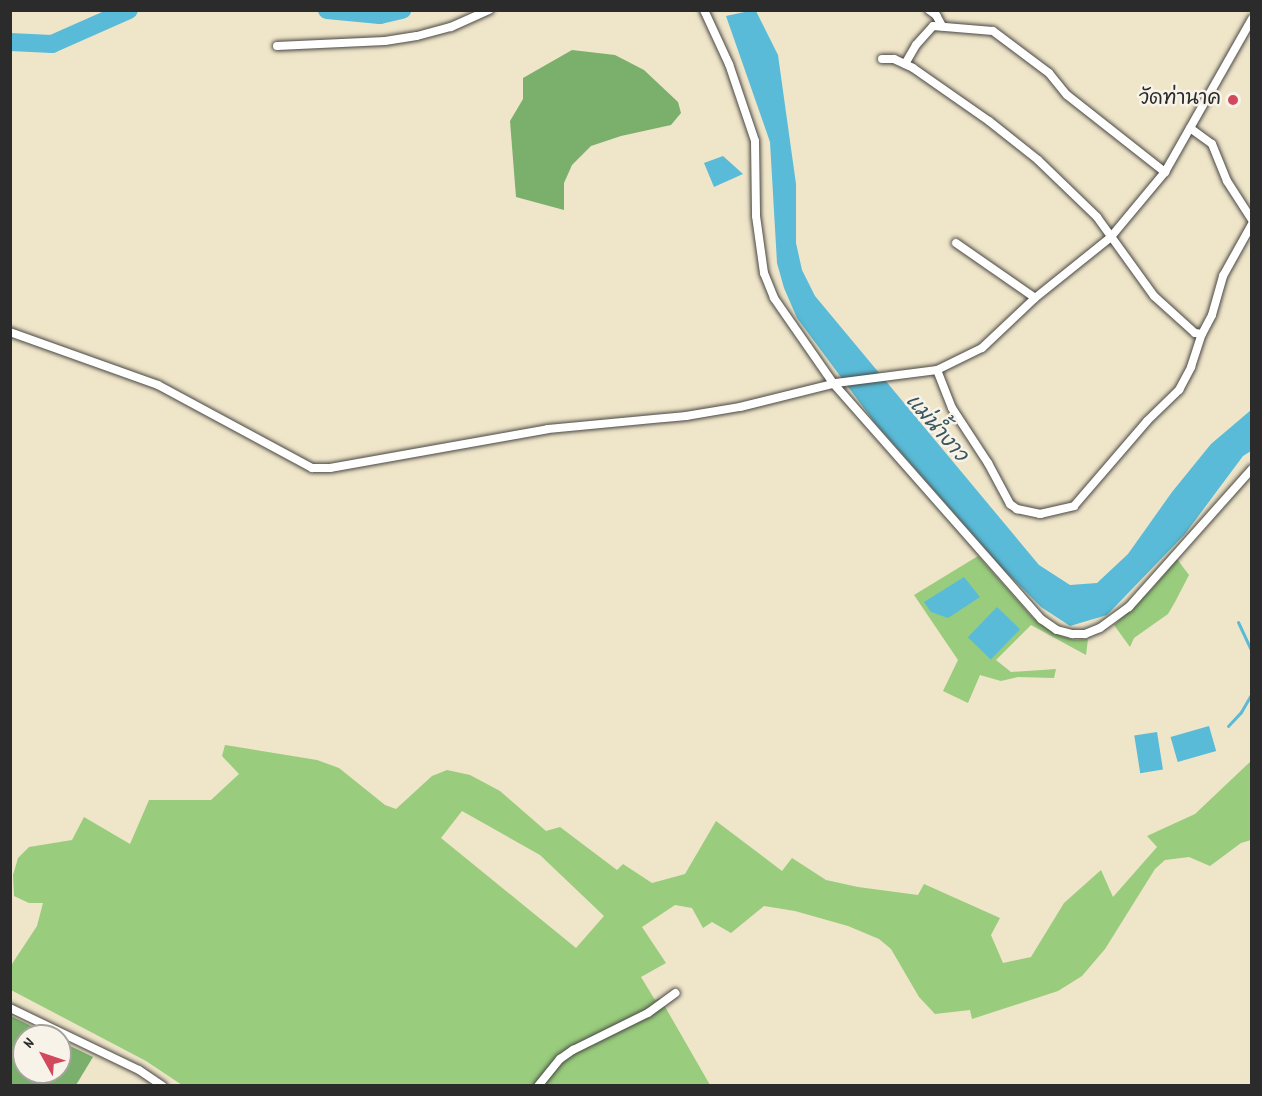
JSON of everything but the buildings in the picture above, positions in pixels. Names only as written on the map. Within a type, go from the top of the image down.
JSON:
[{"type":"street","points":[[277,46],[406,38],[451,27],[489,10]]},
{"type":"street","points":[[704,10],[729,64],[755,141],[756,216],[767,283],[774,298],[834,383],[1041,619],[1057,630],[1072,634],[1085,634],[1100,628],[1129,607],[1251,469]]},
{"type":"street","points":[[929,10],[936,15],[942,26]]},
{"type":"street","points":[[10,332],[158,385],[312,468],[330,468],[548,429],[686,416],[740,407],[834,383],[936,370],[982,348],[1035,298],[1110,238],[1165,172],[1251,19]]},
{"type":"street","points":[[905,64],[933,26],[993,31],[1049,72],[1067,95],[1165,172]]},
{"type":"street","points":[[882,59],[894,59],[905,64],[989,121],[1038,160],[1097,217],[1110,238],[1155,296],[1196,333],[1202,334]]},
{"type":"street","points":[[936,370],[952,408],[988,463],[1010,504],[1017,509],[1040,514],[1074,506],[1147,422],[1179,390],[1212,315],[1223,276],[1251,222],[1227,181],[1212,144],[1190,128]]},
{"type":"street","points":[[956,243],[1035,298]]},
{"type":"street","points":[[538,1086],[560,1059],[573,1050],[648,1013],[676,993]]},
{"type":"street","points":[[10,1008],[139,1070],[163,1086]]},
{"type":"green space","points":[[572,50],[615,55],[644,70],[678,102],[681,113],[671,125],[621,136],[591,146],[572,165],[564,183],[564,210],[516,197],[510,121],[523,99],[523,78]]},
{"type":"green space","points":[[978,556],[1033,618],[1062,636],[1075,640],[1088,639],[1086,655],[1031,625],[996,660],[1011,672],[1056,669],[1054,678],[1018,677],[1001,681],[980,675],[968,703],[943,691],[958,660],[914,595]]},
{"type":"green space","points":[[1177,559],[1189,575],[1175,602],[1168,614],[1134,638],[1130,647],[1114,625],[1152,589]]},
{"type":"green space","points":[[225,745],[317,760],[339,768],[385,805],[396,809],[432,776],[447,770],[470,775],[500,791],[546,831],[560,827],[617,870],[623,864],[652,883],[685,874],[716,821],[782,871],[792,858],[826,880],[858,887],[918,895],[924,884],[1000,918],[991,935],[1003,963],[1031,957],[1064,903],[1101,870],[1113,897],[1157,847],[1147,836],[1195,814],[1251,761],[1251,840],[1241,843],[1210,866],[1189,857],[1165,860],[1155,869],[1105,949],[1082,976],[1058,991],[972,1019],[970,1010],[935,1014],[919,997],[891,949],[879,939],[848,926],[795,911],[764,906],[731,933],[712,922],[703,928],[692,908],[675,905],[642,927],[666,963],[641,977],[655,1000],[660,998],[710,1085],[182,1085],[146,1061],[11,990],[10,967],[37,926],[43,903],[29,903],[14,896],[13,875],[18,858],[29,847],[72,840],[84,817],[130,844],[149,800],[211,800],[239,774],[222,756]],"holes":[[[462,811],[540,855],[604,916],[576,948],[441,838]]]},
{"type":"green space","points":[[11,1016],[27,1024],[12,1024],[12,1084],[72,1084],[72,1047],[93,1057],[76,1085],[11,1085]]},
{"type":"water","points":[[756,11],[778,55],[796,184],[796,243],[802,270],[815,296],[1039,565],[1070,585],[1097,583],[1128,554],[1172,492],[1211,444],[1251,410],[1251,451],[1243,456],[1185,534],[1107,615],[1070,626],[1041,607],[1004,570],[875,423],[797,318],[784,288],[777,263],[770,142],[726,16]]},
{"type":"water","points":[[723,156],[743,174],[714,187],[704,163]]},
{"type":"water","points":[[964,577],[980,597],[948,618],[931,612],[924,602]]},
{"type":"water","points":[[997,607],[1020,629],[991,659],[968,637]]},
{"type":"water","points":[[1209,726],[1216,751],[1178,762],[1171,737]]},
{"type":"water","points":[[1157,732],[1163,770],[1140,773],[1134,736]]},
{"type":"waterway","name":"แม่น้ำงาว","points":[[10,42],[52,44],[129,10]]},
{"type":"waterway","name":"แม่น้ำงาว","points":[[327,10],[380,15],[402,10]]},
{"type":"waterway","points":[[1238,622],[1252,652]]},
{"type":"waterway","points":[[1228,726],[1241,712],[1252,693]]},
{"type":"place","name":"วัดท่านาค","points":[[1233,100]]}]
